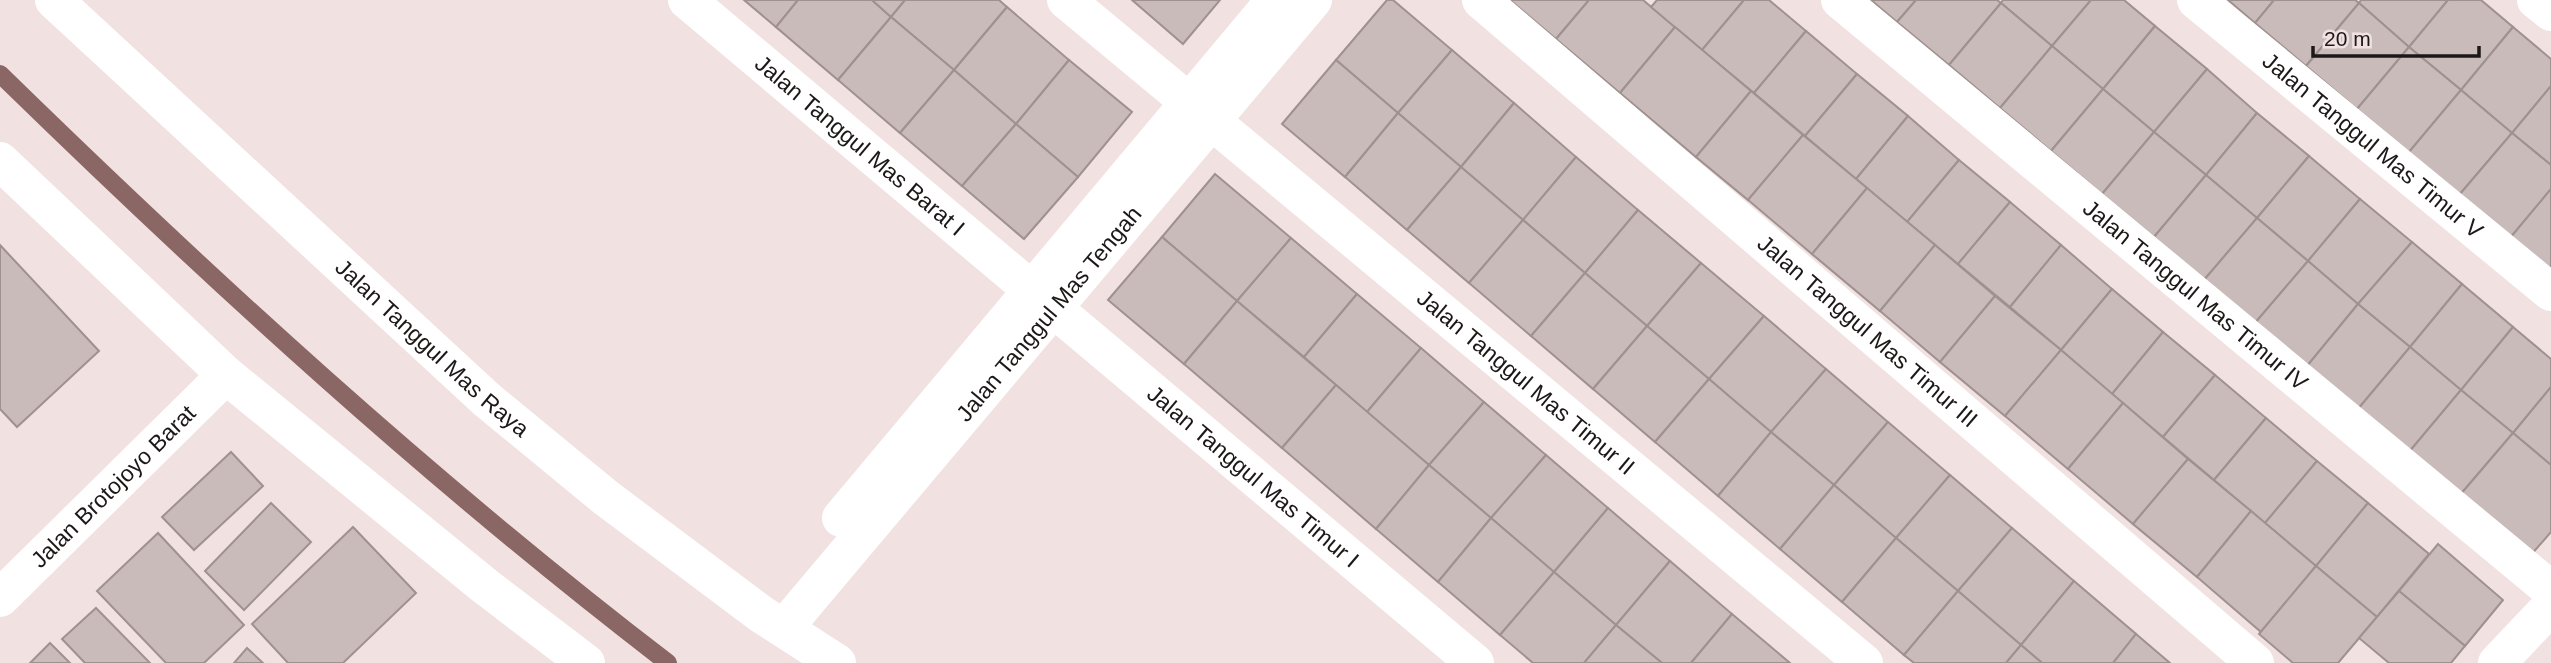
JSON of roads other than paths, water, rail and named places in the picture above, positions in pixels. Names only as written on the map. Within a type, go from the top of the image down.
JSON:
[{"type":"street","name":"Jalan Tanggul Mas Raya","points":[[54,0],[486,399],[605,497],[772,621],[837,663]]},
{"type":"street","name":"Jalan Tanggul Mas Barat I","points":[[687,0],[1042,299]]},
{"type":"street","name":"Jalan Tanggul Mas Timur II","points":[[1066,0],[1864,663]]},
{"type":"street","name":"Jalan Tanggul Mas Tengah","points":[[1200,112],[1275,0]]},
{"type":"street","name":"Jalan Tanggul Mas Tengah","points":[[772,621],[1200,112],[1312,0]]},
{"type":"street","name":"Jalan Tanggul Mas Timur III","points":[[1481,0],[2255,663]]},
{"type":"street","name":"Jalan Tanggul Mas Timur IV","points":[[1840,0],[2551,590]]},
{"type":"street","name":"Jalan Tanggul Mas Timur V","points":[[2196,0],[2551,292]]},
{"type":"street","points":[[2536,0],[2551,12]]},
{"type":"street","points":[[0,161],[226,375],[485,586],[586,663]]},
{"type":"street","name":"Jalan Tanggul Mas Timur I","points":[[1042,299],[1475,663]]},
{"type":"street","name":"Jalan Brotojoyo Barat","points":[[0,598],[226,375]]},
{"type":"street","points":[[2497,663],[2551,606]]},
{"type":"waterway","points":[[0,74],[242,304],[325,378],[494,524],[668,663]]}]
